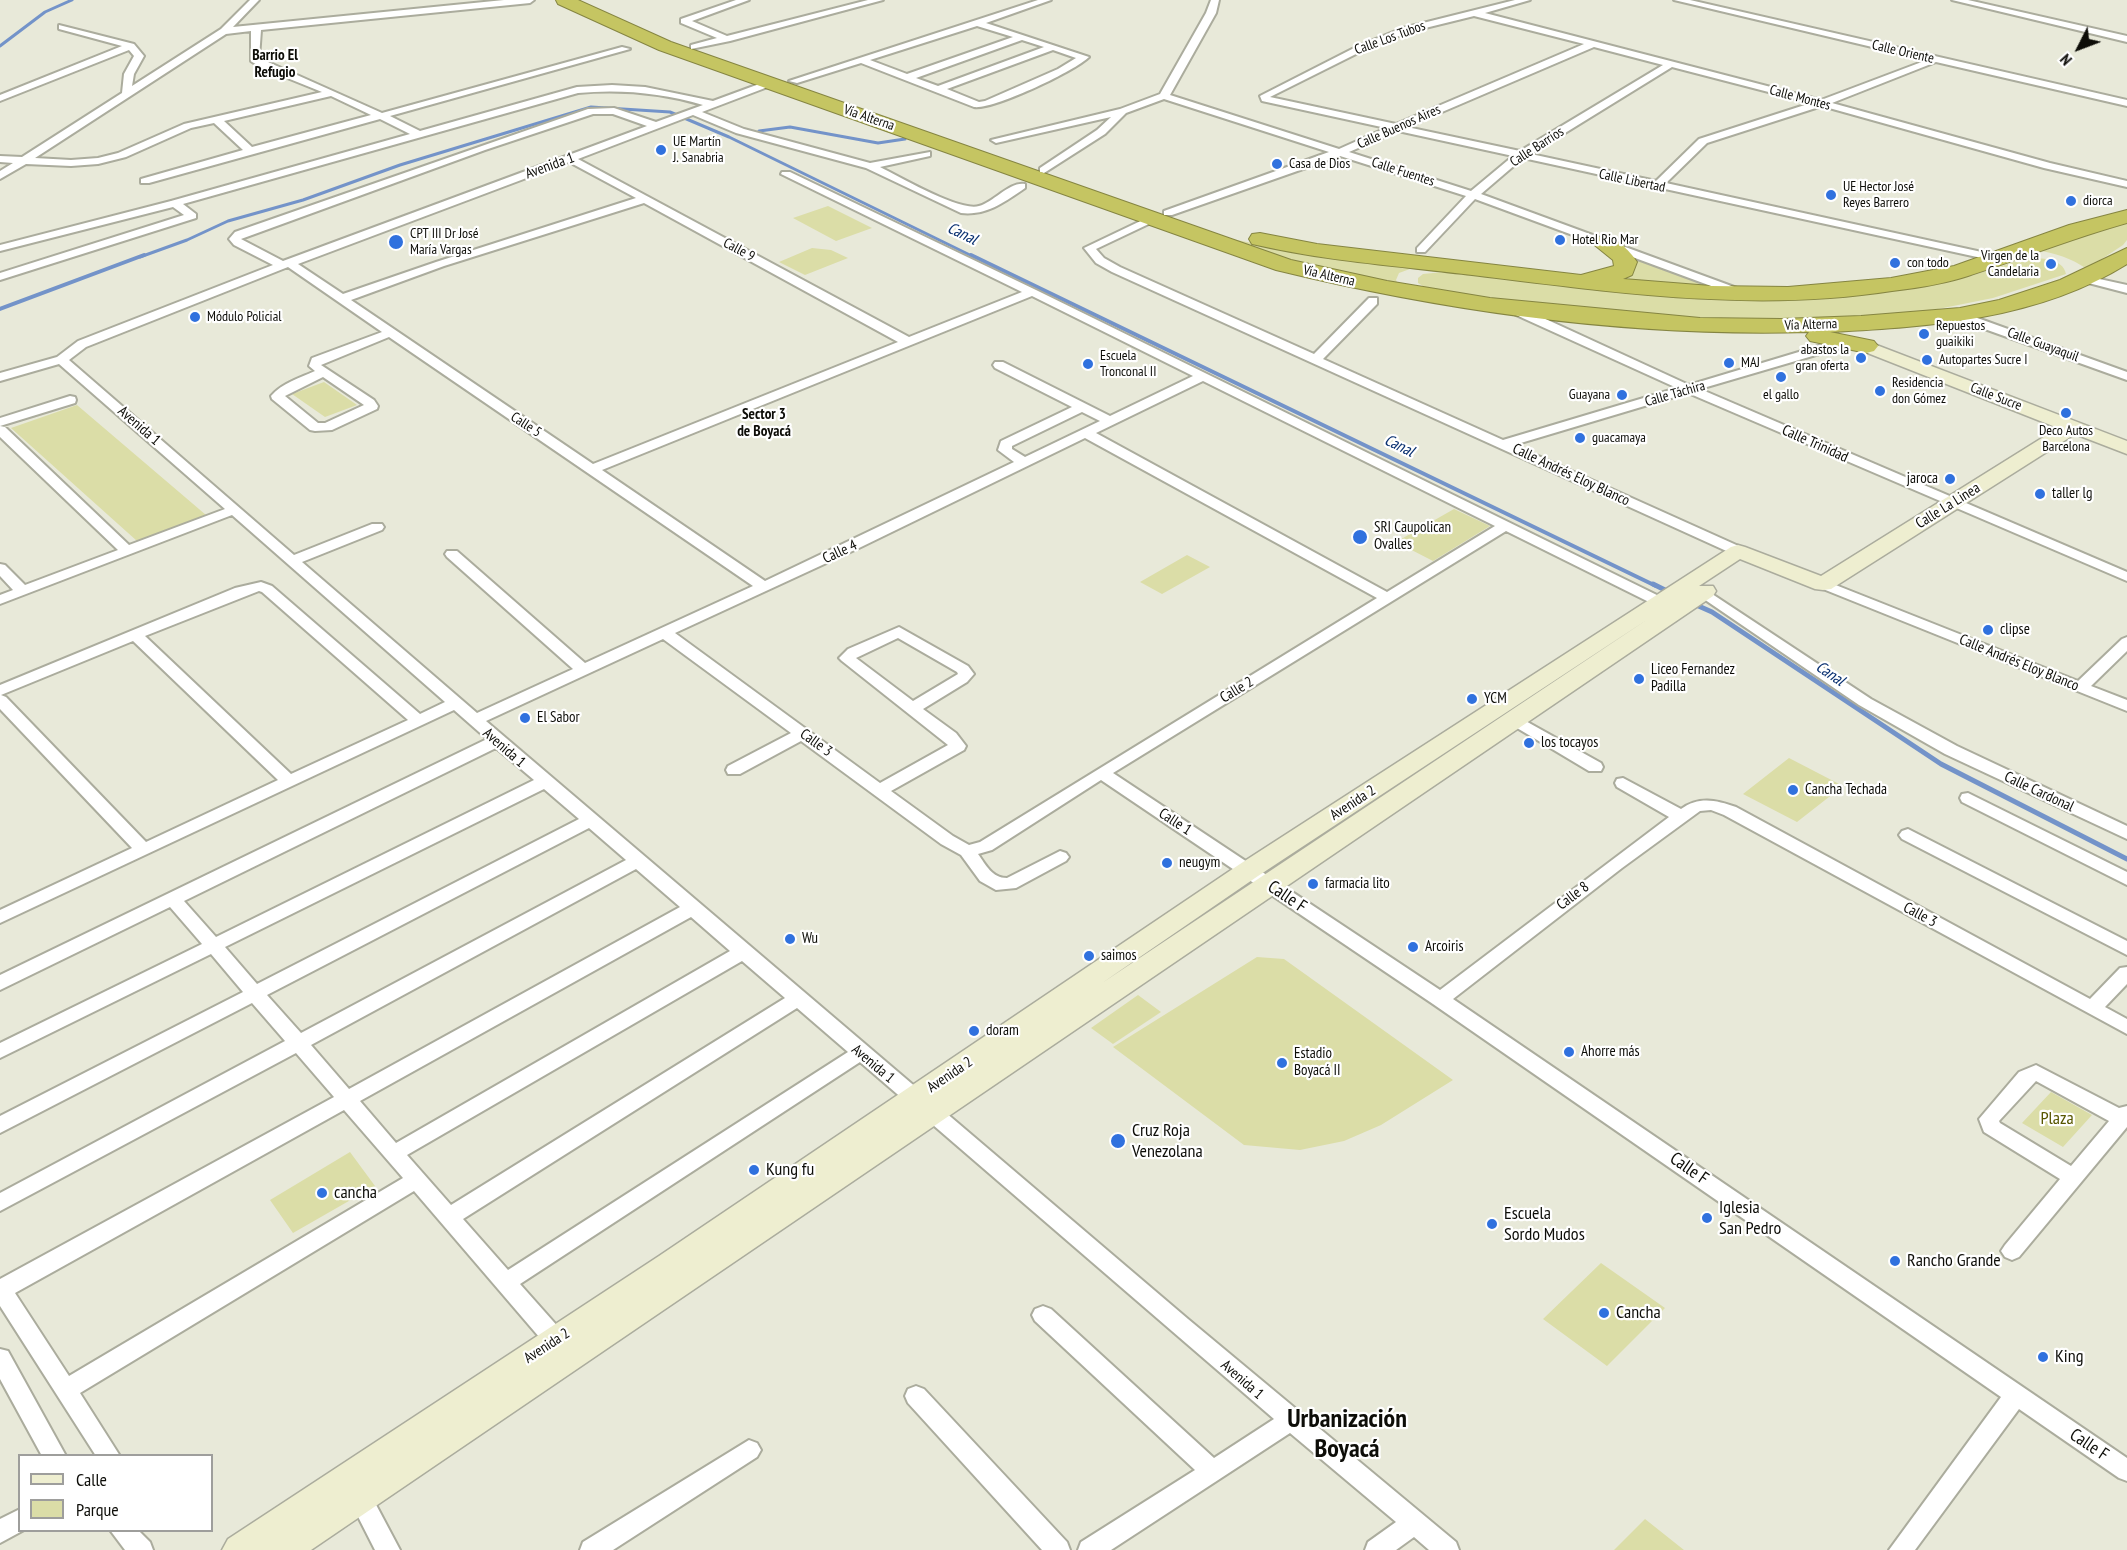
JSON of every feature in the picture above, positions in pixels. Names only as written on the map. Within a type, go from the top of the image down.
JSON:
[{"type":"highway","name":"Vía Alterna","points":[[564,0],[646,39],[1160,216],[1317,250],[1666,291],[1743,294],[1827,292],[1891,285],[1959,272],[2077,230],[2127,216]]},
{"type":"highway","name":"Vía Alterna","points":[[585,0],[647,29],[694,47],[1044,170],[1284,265],[1395,291],[1659,322],[1737,327],[1846,324],[1959,315],[2040,294],[2072,267],[2127,255]]},
{"type":"highway","points":[[1560,280],[1595,279],[1624,270],[1626,262],[1621,255],[1603,243]]},
{"type":"highway","points":[[2009,256],[2072,267]]},
{"type":"highway","points":[[1454,299],[1430,294],[1414,286],[1412,277],[1418,271],[1434,268],[1465,268]]},
{"type":"highway","points":[[1737,327],[1790,331],[1856,344],[1871,329],[1919,317]]},
{"type":"street","points":[[0,176],[126,92],[163,72],[224,31],[255,0]]},
{"type":"street","points":[[416,0],[423,10]]},
{"type":"street","points":[[224,31],[530,0]]},
{"type":"street","points":[[727,39],[684,21],[745,0]]},
{"type":"street","points":[[694,47],[879,0]]},
{"type":"street","points":[[794,81],[1047,0]]},
{"type":"street","points":[[996,140],[1123,111],[1164,96],[1211,13],[1215,0]]},
{"type":"street","name":"Calle Los Tubos","points":[[1265,99],[1265,96],[1361,48],[1406,30],[1527,0]]},
{"type":"street","name":"Calle Oriente","points":[[1678,0],[2127,103]]},
{"type":"street","points":[[1956,0],[2127,39]]},
{"type":"street","name":"Calle Montes","points":[[1473,13],[2049,166],[2127,184]]},
{"type":"street","points":[[862,60],[978,105],[987,104],[1083,59],[1083,57],[978,23]]},
{"type":"street","points":[[62,27],[131,46],[139,56],[129,74],[126,92]]},
{"type":"street","points":[[256,29],[254,58],[263,65],[332,93],[419,134]]},
{"type":"street","points":[[909,77],[1019,38]]},
{"type":"street","name":"Calle Buenos Aires","points":[[1160,216],[1340,152],[1592,44]]},
{"type":"street","points":[[0,98],[131,46]]},
{"type":"street","points":[[939,89],[1050,48]]},
{"type":"street","points":[[145,181],[249,150],[384,116],[626,49]]},
{"type":"street","points":[[1656,186],[1703,141],[1822,104],[1934,59]]},
{"type":"street","name":"Calle Barrios","points":[[1421,250],[1473,195],[1520,156],[1669,64]]},
{"type":"street","points":[[692,112],[770,83]]},
{"type":"street","points":[[0,248],[175,203],[550,96],[598,87],[656,89],[712,104]]},
{"type":"street","points":[[0,159],[71,164],[98,161],[122,155],[188,126],[332,93]]},
{"type":"street","name":"Calle Fuentes","points":[[1164,96],[1473,195],[1743,294]]},
{"type":"street","name":"Calle Libertad","points":[[1265,99],[1656,186],[2009,256]]},
{"type":"street","name":"Calle 5","points":[[661,125],[614,111],[592,111],[510,137],[239,234],[235,239],[238,243],[286,265],[341,298],[492,404],[593,469],[764,586]]},
{"type":"street","points":[[1044,170],[1101,132],[1123,111]]},
{"type":"street","points":[[692,112],[740,131],[870,166],[961,210],[972,213],[982,210],[1021,186]]},
{"type":"street","name":"Avenida 1","points":[[692,112],[82,344],[61,360],[97,389],[636,862],[1290,1421],[1447,1550]]},
{"type":"street","points":[[216,119],[249,150]]},
{"type":"street","points":[[870,166],[926,154]]},
{"type":"street","name":"Calle 9","points":[[569,158],[908,342]]},
{"type":"street","name":"Calle Cardonal","points":[[786,174],[1032,292],[1505,526],[1680,598],[1951,750],[2127,833]]},
{"type":"street","points":[[341,298],[645,199]]},
{"type":"street","points":[[0,277],[192,216],[175,203]]},
{"type":"street","name":"Calle Andrés Eloy Blanco","points":[[1160,216],[1090,248],[1093,255],[1105,264],[1747,555],[2127,706]]},
{"type":"street","points":[[2072,267],[2127,289]]},
{"type":"street","points":[[593,469],[1032,292]]},
{"type":"street","points":[[1316,359],[1373,301]]},
{"type":"street","name":"Calle Trinidad","points":[[1506,305],[1691,390],[1952,504],[2127,577]]},
{"type":"street","name":"Calle Guayaquil","points":[[1959,315],[2127,376]]},
{"type":"street","points":[[324,372],[286,388],[277,396],[315,427],[327,427],[372,406],[369,403],[324,372],[315,366],[316,361],[389,333]]},
{"type":"street","name":"Calle Táchira","points":[[1503,444],[1856,344]]},
{"type":"street","name":"Calle Sucre","points":[[1856,344],[2127,448]]},
{"type":"street","points":[[0,377],[61,360]]},
{"type":"street","points":[[999,365],[1110,421]]},
{"type":"street","name":"Calle 4","points":[[473,721],[1024,464],[1203,376]]},
{"type":"street","points":[[0,422],[70,400]]},
{"type":"street","points":[[1024,464],[1005,450],[1006,444],[1081,407]]},
{"type":"street","name":"Calle La Linea","points":[[1824,584],[2073,427]]},
{"type":"street","points":[[0,430],[127,551]]},
{"type":"street","points":[[1086,433],[1388,598]]},
{"type":"street","points":[[0,600],[234,510]]},
{"type":"street","name":"Calle 2","points":[[967,851],[986,846],[1505,526]]},
{"type":"street","points":[[292,561],[376,527]]},
{"type":"street","points":[[452,554],[584,670]]},
{"type":"street","name":"Avenida 2","points":[[240,1550],[354,1488],[562,1348],[670,1265],[923,1105],[1258,877],[1747,555]]},
{"type":"street","points":[[0,568],[22,591]]},
{"type":"street","points":[[0,691],[240,591],[261,586],[418,720]]},
{"type":"street","name":"Avenida 2","points":[[1258,877],[1514,719],[1680,598]]},
{"type":"street","points":[[880,790],[958,746],[913,708],[850,663],[847,658],[852,652],[899,632],[963,669],[966,674],[962,679],[913,708]]},
{"type":"street","name":"Calle 3","points":[[665,633],[947,840],[967,851]]},
{"type":"street","points":[[134,634],[289,781]]},
{"type":"street","points":[[2081,687],[2127,642]]},
{"type":"street","points":[[0,700],[143,849]]},
{"type":"street","points":[[0,917],[454,704]]},
{"type":"street","points":[[1514,719],[1595,767]]},
{"type":"street","points":[[734,770],[803,733]]},
{"type":"street","points":[[0,983],[497,741]]},
{"type":"street","name":"Calle 1","points":[[1101,773],[1258,877]]},
{"type":"street","points":[[0,1051],[544,782]]},
{"type":"street","points":[[1623,783],[1682,817]]},
{"type":"street","points":[[1968,798],[2127,879]]},
{"type":"street","name":"Calle 3","points":[[1712,805],[1730,811],[2127,1027]]},
{"type":"street","name":"Calle 8","points":[[1440,999],[1616,864],[1696,807],[1712,805]]},
{"type":"street","points":[[0,1125],[589,821]]},
{"type":"street","points":[[1908,835],[2127,949]]},
{"type":"street","points":[[967,851],[986,877],[996,884],[1010,884],[1060,858]]},
{"type":"street","points":[[0,1203],[636,862]]},
{"type":"street","name":"Calle F","points":[[1258,877],[1440,999],[2127,1471]]},
{"type":"street","points":[[173,899],[562,1348]]},
{"type":"street","points":[[108,1454],[1,1289],[691,909]]},
{"type":"street","points":[[393,1154],[743,952]]},
{"type":"street","points":[[2092,1008],[2127,973]]},
{"type":"street","points":[[448,1218],[798,999]]},
{"type":"street","points":[[504,1283],[860,1053]]},
{"type":"street","points":[[2012,1251],[2124,1116],[2036,1072],[2026,1077],[1989,1119],[1991,1127],[2073,1177]]},
{"type":"street","points":[[67,1389],[416,1180]]},
{"type":"street","points":[[1042,1315],[1212,1471]]},
{"type":"street","points":[[0,1358],[54,1454]]},
{"type":"street","points":[[1901,1550],[2016,1395]]},
{"type":"street","points":[[916,1396],[1058,1550]]},
{"type":"street","points":[[1090,1550],[1290,1421]]},
{"type":"street","points":[[592,1550],[749,1450]]},
{"type":"street","points":[[354,1488],[388,1550]]},
{"type":"street","name":"Avenida 2","points":[[282,1550],[354,1488]]},
{"type":"street","points":[[0,1532],[18,1521]]},
{"type":"street","points":[[1377,1550],[1414,1523]]},
{"type":"green space","points":[[828,206],[872,228],[836,241],[793,218]]},
{"type":"green space","points":[[2127,220],[2127,240],[2123,245],[2087,269],[2063,257],[2036,250]]},
{"type":"green space","points":[[1222,237],[1303,253],[1418,266],[1399,273],[1396,280],[1398,284],[1309,269]]},
{"type":"green space","points":[[812,248],[831,250],[848,258],[805,275],[779,262]]},
{"type":"green space","points":[[1625,255],[1727,291],[1609,281]]},
{"type":"green space","points":[[2026,258],[2056,262],[2066,274],[1993,298],[1938,309],[1893,315],[1767,321],[1639,316],[1431,291],[1418,283],[1418,278],[1423,274],[1443,272],[1646,295],[1707,299],[1792,299],[1939,283],[1971,276]]},
{"type":"green space","points":[[324,382],[357,405],[325,417],[292,394]]},
{"type":"green space","points":[[77,405],[206,515],[137,541],[11,428]]},
{"type":"green space","points":[[1454,509],[1490,526],[1433,561],[1396,542]]},
{"type":"green space","points":[[1187,555],[1210,567],[1162,594],[1140,582]]},
{"type":"green space","name":"Cancha Techada","points":[[1789,758],[1843,786],[1797,822],[1743,794]]},
{"type":"green space","name":"Estadio Boyacá II","points":[[1257,957],[1284,959],[1453,1080],[1381,1125],[1344,1141],[1300,1150],[1244,1145],[1113,1047]]},
{"type":"green space","points":[[1138,995],[1161,1012],[1113,1044],[1091,1028]]},
{"type":"green space","name":"Plaza","points":[[2051,1092],[2092,1115],[2063,1147],[2022,1123]]},
{"type":"green space","name":"cancha","points":[[350,1152],[375,1186],[293,1233],[270,1200]]},
{"type":"green space","name":"Cancha","points":[[1601,1263],[1665,1308],[1607,1366],[1543,1319]]},
{"type":"green space","points":[[1645,1519],[1684,1550],[1614,1550]]},
{"type":"waterway","points":[[0,46],[45,12],[72,0]]},
{"type":"waterway","points":[[140,257],[187,240],[228,221],[303,200],[400,165],[591,107],[670,112],[729,137],[974,257]]},
{"type":"waterway","points":[[759,131],[790,127],[878,143],[905,139]]},
{"type":"waterway","points":[[0,309],[144,255]]},
{"type":"waterway","name":"Canal","points":[[971,255],[1656,586]]},
{"type":"waterway","name":"Canal","points":[[1653,584],[1669,592]]},
{"type":"waterway","name":"Canal","points":[[1694,604],[1712,612],[1941,764],[2127,859]]},
{"type":"place","name":"UE Martín J. Sanabria","points":[[661,150]]},
{"type":"place","name":"Casa de Dios","points":[[1277,164]]},
{"type":"place","name":"UE Hector José Reyes Barrero","points":[[1831,195]]},
{"type":"place","name":"diorca","points":[[2071,201]]},
{"type":"place","name":"Hotel Rio Mar","points":[[1560,240]]},
{"type":"place","name":"CPT III Dr José María Vargas","points":[[396,242]]},
{"type":"place","name":"con todo","points":[[1895,263]]},
{"type":"place","name":"Virgen de la Candelaria","points":[[2051,264]]},
{"type":"place","name":"Módulo Policial","points":[[195,317]]},
{"type":"place","name":"Repuestos guaikiki","points":[[1924,334]]},
{"type":"place","name":"abastos la gran oferta","points":[[1861,358]]},
{"type":"place","name":"Autopartes Sucre I","points":[[1927,360]]},
{"type":"place","name":"MAJ","points":[[1729,363]]},
{"type":"place","name":"Escuela Tronconal II","points":[[1088,364]]},
{"type":"place","name":"el gallo","points":[[1781,377]]},
{"type":"place","name":"Residencia don Gómez","points":[[1880,391]]},
{"type":"place","name":"Guayana","points":[[1622,395]]},
{"type":"place","name":"Deco Autos Barcelona","points":[[2066,413]]},
{"type":"place","name":"guacamaya","points":[[1580,438]]},
{"type":"place","name":"jaroca","points":[[1950,479]]},
{"type":"place","name":"taller lg","points":[[2040,494]]},
{"type":"place","name":"SRI Caupolican Ovalles","points":[[1360,537]]},
{"type":"place","name":"clipse","points":[[1988,630]]},
{"type":"place","name":"Liceo Fernandez Padilla","points":[[1639,679]]},
{"type":"place","name":"YCM","points":[[1472,699]]},
{"type":"place","name":"El Sabor","points":[[525,718]]},
{"type":"place","name":"los tocayos","points":[[1529,743]]},
{"type":"place","name":"Cancha Techada","points":[[1793,790]]},
{"type":"place","name":"neugym","points":[[1167,863]]},
{"type":"place","name":"farmacia lito","points":[[1313,884]]},
{"type":"place","name":"Wu","points":[[790,939]]},
{"type":"place","name":"Arcoiris","points":[[1413,947]]},
{"type":"place","name":"saimos","points":[[1089,956]]},
{"type":"place","name":"doram","points":[[974,1031]]},
{"type":"place","name":"Ahorre más","points":[[1569,1052]]},
{"type":"place","name":"Estadio Boyacá II","points":[[1282,1063]]},
{"type":"place","name":"Cruz Roja Venezolana","points":[[1118,1141]]},
{"type":"place","name":"Kung fu","points":[[754,1170]]},
{"type":"place","name":"cancha","points":[[322,1193]]},
{"type":"place","name":"Iglesia San Pedro","points":[[1707,1218]]},
{"type":"place","name":"Escuela Sordo Mudos","points":[[1492,1224]]},
{"type":"place","name":"Rancho Grande","points":[[1895,1261]]},
{"type":"place","name":"Cancha","points":[[1604,1313]]},
{"type":"place","name":"King","points":[[2043,1357]]},
{"type":"district","name":"Barrio El Refugio","points":[[275,64]]},
{"type":"district","name":"Sector 3 de Boyacá","points":[[764,424]]},
{"type":"district","name":"Urbanización Boyacá","points":[[1347,1435]]}]
